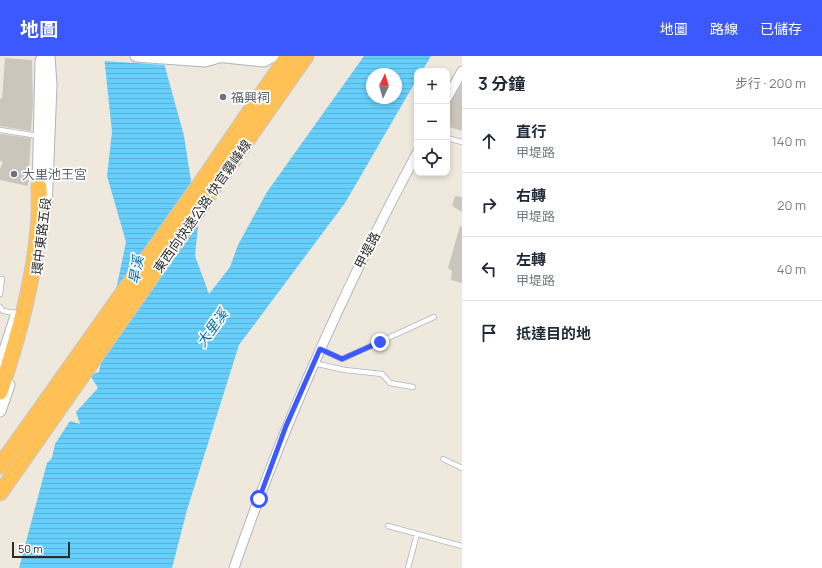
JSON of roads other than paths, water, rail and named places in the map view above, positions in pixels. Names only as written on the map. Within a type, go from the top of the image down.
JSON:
[{"type":"highway","name":"東西向快速公路 快官霧峰線","points":[[0,466],[205,177],[288,56]]},
{"type":"highway","name":"東西向快速公路 快官霧峰線","points":[[0,493],[306,56]]},
{"type":"highway","points":[[0,392],[19,313],[34,260],[40,216],[39,187]]},
{"type":"street","name":"環中東路五段","points":[[39,187],[41,60],[44,56]]},
{"type":"street","name":"環中東路五段","points":[[0,411],[12,374],[38,274],[44,229],[51,85],[49,56]]},
{"type":"street","points":[[136,56],[204,61],[218,56],[264,60],[271,57]]},
{"type":"street","points":[[450,93],[462,71]]},
{"type":"street","name":"甲堤路","points":[[234,568],[284,432],[313,363],[380,224],[414,159]]},
{"type":"street","points":[[0,365],[19,313]]},
{"type":"lane","points":[[0,130],[41,136]]},
{"type":"lane","points":[[450,139],[462,142]]},
{"type":"lane","points":[[0,279],[2,279],[0,294]]},
{"type":"lane","points":[[0,307],[3,311],[19,313]]},
{"type":"lane","points":[[320,349],[342,359],[434,317]]},
{"type":"lane","points":[[313,363],[345,370],[382,374],[390,383],[413,387]]},
{"type":"lane","points":[[443,459],[462,468]]},
{"type":"lane","points":[[388,526],[462,546]]},
{"type":"lane","points":[[408,568],[418,534]]},
{"type":"water","points":[[104,56],[162,56],[184,136],[198,226],[195,256],[209,294],[230,267],[238,245],[267,192],[364,56],[431,56],[424,68],[414,68],[414,84],[345,203],[239,345],[187,510],[172,568],[19,568],[47,463],[52,458],[55,444],[70,421],[80,424],[76,412],[98,388],[90,375],[99,372],[126,242],[107,176],[112,132]]},
{"type":"place","name":"福興祠","points":[[223,97]]},
{"type":"place","name":"大里池王宮","points":[[14,174]]},
{"type":"water label","name":"旱溪","points":[[136,270]]},
{"type":"water label","name":"大里溪","points":[[212,328]]}]
